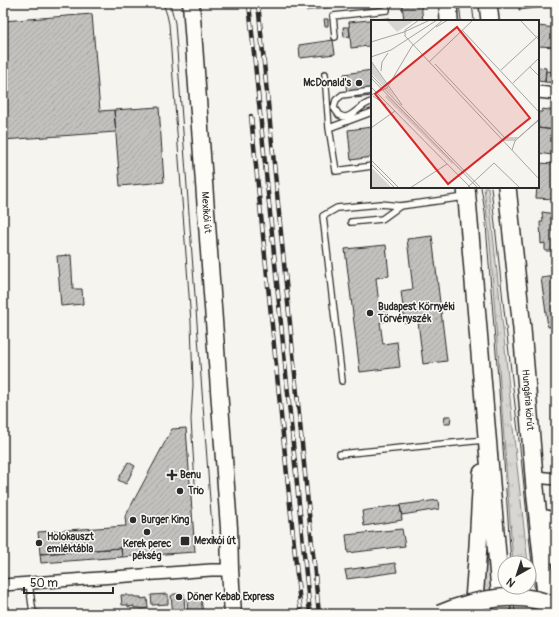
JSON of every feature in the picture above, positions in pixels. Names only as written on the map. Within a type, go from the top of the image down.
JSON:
[{"type":"main road","points":[[448,3],[449,20]]},
{"type":"main road","points":[[488,3],[490,20]]},
{"type":"main road","name":"Hungária körút","points":[[507,188],[522,329],[548,614]]},
{"type":"main road","points":[[467,192],[502,614]]},
{"type":"main road","points":[[473,614],[485,410]]},
{"type":"main road","points":[[535,482],[556,555]]},
{"type":"main road","points":[[440,614],[468,604],[490,599],[509,597],[530,599],[551,604],[556,607]]},
{"type":"street","name":"Mexikói út","points":[[190,4],[229,528],[233,614]]},
{"type":"street","points":[[539,92],[556,94]]},
{"type":"street","points":[[535,482],[556,479]]},
{"type":"street","points":[[3,585],[210,570],[230,570]]},
{"type":"lane","points":[[334,37],[333,16],[387,10],[386,3]]},
{"type":"lane","points":[[325,74],[329,128],[336,171],[371,166]]},
{"type":"lane","points":[[371,92],[342,95],[336,100],[334,108],[339,115],[346,116],[368,102],[371,102]]},
{"type":"lane","points":[[329,128],[371,112]]},
{"type":"lane","points":[[342,381],[323,216],[337,208],[381,204],[400,206],[467,192]]},
{"type":"lane","points":[[351,222],[382,219],[400,206]]},
{"type":"lane","points":[[340,454],[484,440]]},
{"type":"lane","points":[[29,583],[33,613],[39,614]]},
{"type":"green space","points":[[305,3],[336,3],[336,7],[306,11]]},
{"type":"green space","points":[[484,188],[488,188],[527,555],[512,555],[490,243]]},
{"type":"green space","points":[[488,526],[495,614],[478,614]]},
{"type":"building","points":[[402,3],[421,3],[423,20],[404,20]]},
{"type":"building","points":[[519,3],[542,3],[542,7],[519,10]]},
{"type":"building","points":[[92,14],[100,111],[114,110],[116,132],[3,140],[3,21]]},
{"type":"building","points":[[390,18],[390,20],[371,20],[371,41],[369,42],[369,46],[351,48],[349,22]]},
{"type":"building","points":[[324,19],[328,19],[328,26],[325,26]]},
{"type":"building","points":[[539,26],[556,28],[556,47],[539,46]]},
{"type":"building","points":[[343,27],[349,27],[350,36],[344,37]]},
{"type":"building","points":[[333,40],[335,54],[300,58],[299,45]]},
{"type":"building","points":[[539,67],[546,68],[545,82],[539,81]]},
{"type":"building","name":"McDonald's","points":[[371,70],[371,96],[355,98],[354,91],[347,92],[344,74]]},
{"type":"building","points":[[546,71],[556,72],[556,83],[545,82]]},
{"type":"building","points":[[159,107],[164,182],[120,186],[114,110]]},
{"type":"building","points":[[542,109],[556,111],[555,130],[539,128],[539,112],[542,112]]},
{"type":"building","points":[[371,127],[371,157],[351,160],[348,130]]},
{"type":"building","points":[[539,128],[555,130],[552,155],[539,153]]},
{"type":"building","points":[[539,163],[556,164],[556,199],[536,198],[537,188],[539,188]]},
{"type":"building","points":[[542,212],[556,214],[556,251],[545,251],[545,243],[541,244],[540,222],[543,222]]},
{"type":"building","name":"Budapest Környéki Törvényszék","points":[[432,236],[447,361],[423,364],[418,321],[405,323],[401,291],[413,289],[407,239]]},
{"type":"building","name":"Budapest Környéki Törvényszék","points":[[386,245],[389,276],[376,278],[379,305],[387,304],[389,321],[380,322],[383,344],[397,342],[400,367],[360,372],[345,249]]},
{"type":"building","points":[[71,255],[73,289],[82,289],[83,304],[61,306],[57,256]]},
{"type":"building","points":[[556,276],[556,326],[548,327],[541,278]]},
{"type":"building","points":[[445,416],[451,416],[450,424],[444,424]]},
{"type":"building","points":[[186,428],[195,552],[122,557],[121,548],[40,554],[38,532],[126,526],[125,517],[172,429]]},
{"type":"building","points":[[128,462],[135,466],[126,484],[118,480]]},
{"type":"building","points":[[438,500],[439,509],[402,515],[400,505]]},
{"type":"building","points":[[400,505],[402,520],[364,526],[362,511]]},
{"type":"building","points":[[402,529],[405,546],[348,553],[346,535]]},
{"type":"building","points":[[121,548],[122,557],[41,563],[40,554]]},
{"type":"building","points":[[395,563],[397,572],[347,579],[345,570]]},
{"type":"building","points":[[168,594],[168,604],[152,605],[151,595]]},
{"type":"building","points":[[174,594],[184,594],[185,614],[173,614],[171,596]]},
{"type":"building","points":[[121,595],[141,597],[141,599],[147,598],[148,608],[141,609],[134,608],[134,606],[128,607],[128,605],[122,605]]},
{"type":"building","points":[[201,598],[203,614],[188,614],[187,599]]},
{"type":"tram line","points":[[163,3],[169,24],[191,322],[193,385],[191,420],[195,484]]},
{"type":"tram line","points":[[170,3],[175,23],[213,541]]},
{"type":"tram line","points":[[459,3],[461,20]]},
{"type":"tram line","points":[[472,3],[474,20]]},
{"type":"tram line","points":[[481,188],[485,212],[510,555]]},
{"type":"tram line","points":[[491,188],[537,614]]},
{"type":"tram line","points":[[514,595],[515,614]]},
{"type":"railway","points":[[249,3],[310,614]]},
{"type":"railway","points":[[258,3],[319,614]]},
{"type":"railway","points":[[251,116],[301,614]]},
{"type":"place","name":"McDonald's","points":[[359,83]]},
{"type":"place","name":"Budapest Környéki Törvényszék","points":[[370,313]]},
{"type":"place","name":"Benu","points":[[172,475]]},
{"type":"place","name":"Trio","points":[[180,491]]},
{"type":"place","name":"Burger King","points":[[133,520]]},
{"type":"place","name":"Kerek perec pékség","points":[[147,532]]},
{"type":"place","name":"Mexikói út","points":[[185,541]]},
{"type":"place","name":"Holokauszt emléktábla","points":[[39,543]]},
{"type":"place","name":"Döner Kebab Express","points":[[179,597]]}]
